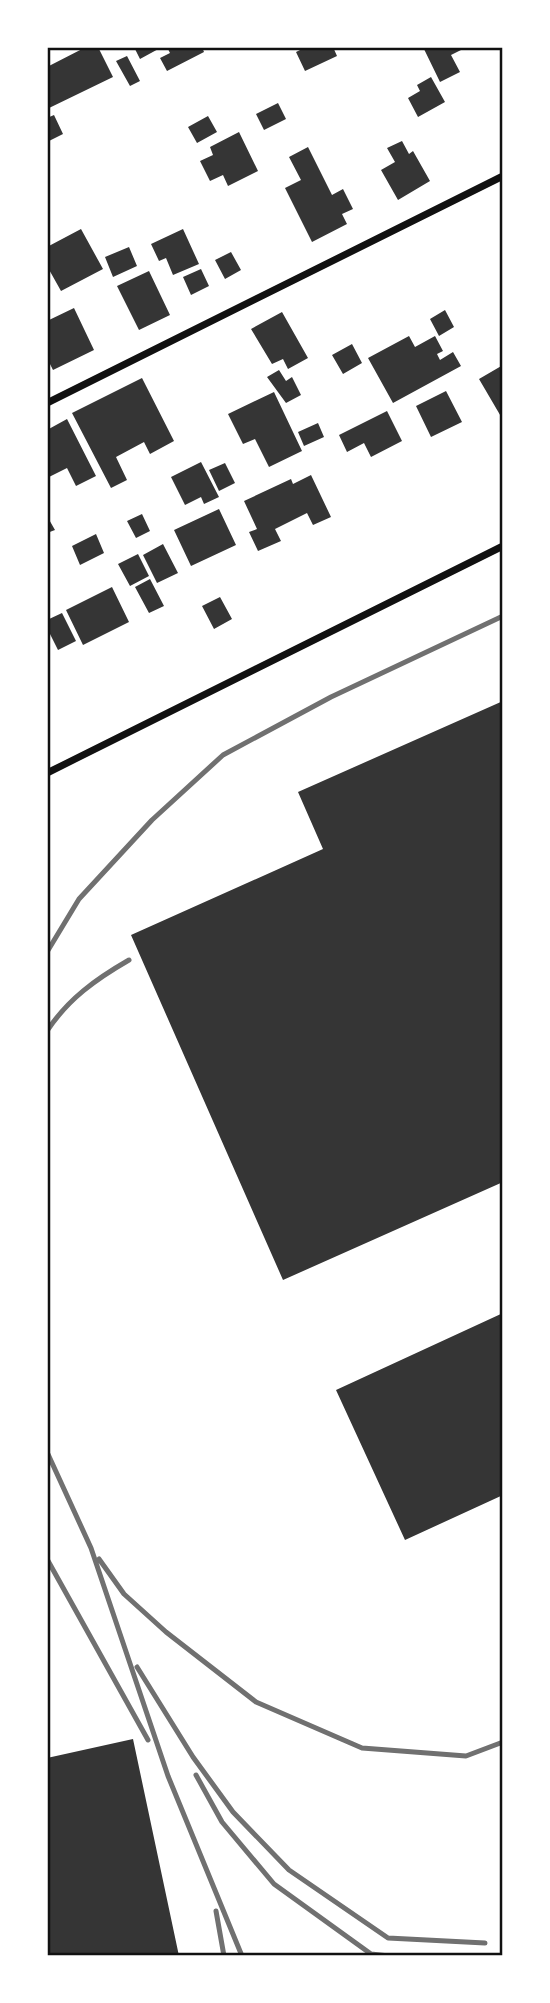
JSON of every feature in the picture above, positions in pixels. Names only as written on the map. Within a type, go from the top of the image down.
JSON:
[{"type":"street","points":[[47,403],[503,176]]},
{"type":"street","points":[[47,773],[503,546]]},
{"type":"building","points":[[86,47],[98,47],[113,77],[47,109],[47,67]]},
{"type":"building","points":[[134,47],[162,47],[140,59]]},
{"type":"building","points":[[167,47],[202,47],[204,52],[167,71],[160,58],[170,53]]},
{"type":"building","points":[[306,47],[333,47],[337,56],[305,71],[296,52]]},
{"type":"building","points":[[423,47],[467,47],[451,55],[460,72],[440,82]]},
{"type":"building","points":[[127,56],[140,81],[130,86],[116,61]]},
{"type":"building","points":[[431,77],[445,102],[418,117],[408,98],[420,91],[417,85]]},
{"type":"building","points":[[278,103],[286,119],[264,130],[256,114]]},
{"type":"building","points":[[54,115],[63,134],[47,142],[47,118]]},
{"type":"building","points":[[208,116],[217,132],[197,143],[188,127]]},
{"type":"building","points":[[239,132],[258,171],[228,186],[223,175],[210,181],[200,161],[213,155],[210,147]]},
{"type":"building","points":[[402,141],[409,154],[413,151],[430,181],[398,200],[381,170],[395,162],[387,148]]},
{"type":"building","points":[[308,147],[332,195],[343,189],[353,209],[342,214],[347,224],[312,242],[285,188],[301,180],[289,157]]},
{"type":"building","points":[[81,229],[103,269],[61,291],[47,266],[47,247]]},
{"type":"building","points":[[183,229],[199,264],[173,275],[166,258],[159,261],[151,244]]},
{"type":"building","points":[[129,247],[137,266],[113,277],[105,257]]},
{"type":"building","points":[[231,252],[241,270],[225,279],[215,260]]},
{"type":"building","points":[[201,269],[209,286],[191,295],[183,277]]},
{"type":"building","points":[[149,271],[170,315],[139,330],[117,286]]},
{"type":"building","points":[[74,308],[94,350],[53,370],[47,358],[47,321]]},
{"type":"building","points":[[445,310],[454,327],[439,336],[430,319]]},
{"type":"building","points":[[282,312],[308,358],[288,369],[283,359],[272,364],[251,329]]},
{"type":"building","points":[[409,336],[415,347],[435,336],[443,351],[437,354],[440,360],[453,352],[461,366],[393,403],[368,358]]},
{"type":"building","points":[[352,344],[362,363],[343,374],[332,355]]},
{"type":"building","points":[[503,365],[503,420],[479,379]]},
{"type":"building","points":[[279,370],[286,381],[292,377],[301,395],[286,403],[267,377]]},
{"type":"building","points":[[142,378],[174,441],[150,454],[144,442],[116,457],[127,480],[111,488],[72,413]]},
{"type":"building","points":[[446,391],[462,422],[431,437],[416,406]]},
{"type":"building","points":[[274,392],[302,451],[269,467],[255,439],[243,444],[228,414]]},
{"type":"building","points":[[387,411],[402,441],[371,457],[364,443],[347,452],[339,435]]},
{"type":"building","points":[[67,419],[96,476],[76,486],[67,468],[47,478],[47,430]]},
{"type":"building","points":[[318,423],[324,437],[304,446],[298,432]]},
{"type":"building","points":[[201,462],[219,497],[204,504],[201,497],[185,505],[171,477]]},
{"type":"building","points":[[225,463],[235,483],[219,491],[209,470]]},
{"type":"building","points":[[311,475],[331,517],[313,525],[307,513],[275,529],[281,541],[258,551],[249,532],[257,529],[244,501],[291,479],[293,484]]},
{"type":"building","points":[[219,509],[236,545],[191,566],[174,530]]},
{"type":"building","points":[[142,514],[150,531],[136,538],[127,521]]},
{"type":"building","points":[[47,516],[55,530],[47,533]]},
{"type":"building","points":[[96,534],[104,553],[80,565],[72,546]]},
{"type":"building","points":[[163,544],[178,573],[157,583],[143,555]]},
{"type":"building","points":[[138,554],[149,576],[130,586],[118,564]]},
{"type":"building","points":[[150,579],[164,606],[149,613],[135,587]]},
{"type":"building","points":[[112,587],[129,622],[83,645],[66,610]]},
{"type":"building","points":[[220,597],[232,619],[214,629],[202,606]]},
{"type":"building","points":[[62,613],[76,641],[58,650],[47,628],[47,620]]},
{"type":"building","points":[[503,701],[503,1182],[283,1280],[131,935],[323,849],[298,792]]},
{"type":"building","points":[[503,1313],[503,1495],[405,1540],[336,1390]]},
{"type":"building","points":[[133,1739],[179,1956],[47,1956],[47,1758]]},
{"type":"railway","points":[[47,952],[79,899],[152,820],[223,755],[331,697],[503,616]]},
{"type":"railway","points":[[47,1031],[64,1009],[84,991],[129,960]]},
{"type":"railway","points":[[47,1452],[91,1548],[168,1776],[242,1956]]},
{"type":"railway","points":[[47,1559],[148,1740]]},
{"type":"railway","points":[[99,1559],[124,1594],[166,1632],[256,1702],[362,1748],[466,1756],[503,1742]]},
{"type":"railway","points":[[137,1667],[193,1757],[233,1812],[289,1870],[388,1938],[485,1943]]},
{"type":"railway","points":[[196,1775],[222,1822],[274,1884],[371,1954],[389,1956]]},
{"type":"railway","points":[[216,1911],[224,1956]]}]
